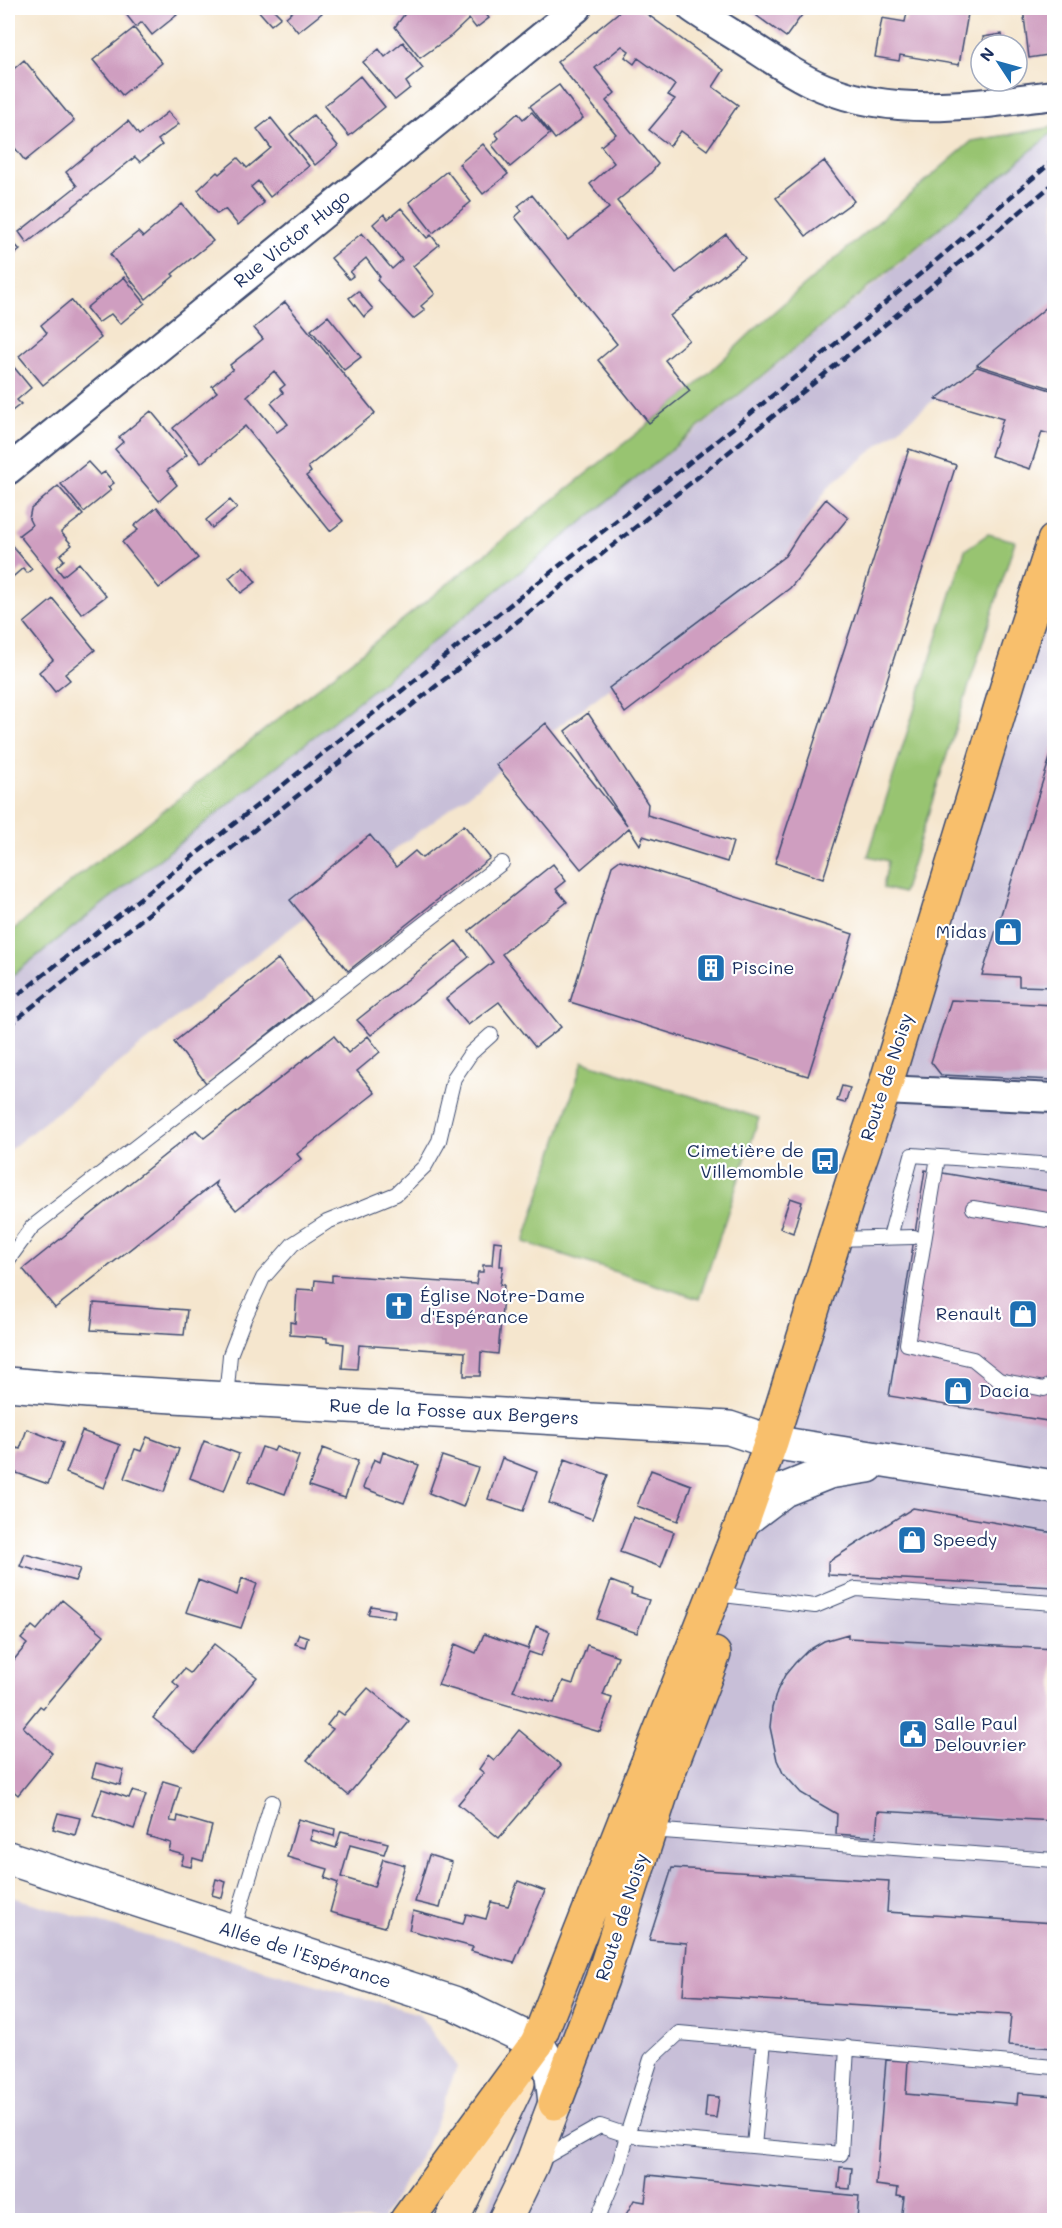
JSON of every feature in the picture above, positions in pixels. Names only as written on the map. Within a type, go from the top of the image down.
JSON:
[{"type":"main road","name":"Route de Noisy","points":[[407,2220],[537,2043],[743,1521],[771,1442],[884,1090],[1009,679],[1054,541]]},
{"type":"main road","name":"Route de Noisy","points":[[505,2220],[532,2164],[602,1979],[666,1779],[716,1650],[711,1601]]},
{"type":"main road","points":[[452,2220],[537,2043]]},
{"type":"street","name":"Rue Victor Hugo","points":[[8,470],[577,8]]},
{"type":"street","points":[[694,8],[796,75],[825,89],[857,99],[920,107],[993,103],[1054,95]]},
{"type":"street","points":[[884,1090],[1054,1098]]},
{"type":"street","name":"Rue de la Fosse aux Bergers","points":[[8,1384],[729,1428],[771,1442],[1054,1486]]},
{"type":"street","name":"Rue de la Fosse aux Bergers","points":[[743,1521],[784,1490],[829,1472],[896,1462]]},
{"type":"street","name":"Allée de l'Espérance","points":[[8,1858],[454,2003],[537,2043]]},
{"type":"street","points":[[537,2043],[551,2067],[555,2103]]},
{"type":"lane","points":[[8,1260],[32,1227],[502,863]]},
{"type":"lane","points":[[226,1399],[230,1355],[263,1278],[293,1244],[327,1222],[396,1194],[425,1166],[439,1141],[454,1078],[471,1053],[491,1035]]},
{"type":"lane","points":[[890,1237],[912,1155],[1054,1165]]},
{"type":"lane","points":[[938,1157],[907,1344],[973,1359],[999,1380],[1044,1389],[1054,1383]]},
{"type":"lane","points":[[973,1208],[1054,1221]]},
{"type":"lane","points":[[835,1239],[914,1237]]},
{"type":"lane","points":[[711,1601],[815,1606],[856,1588],[1054,1603]]},
{"type":"lane","points":[[233,1931],[272,1802]]},
{"type":"lane","points":[[650,1830],[1054,1860]]},
{"type":"lane","points":[[597,2220],[618,2170],[651,2059],[679,2033],[1054,2067]]},
{"type":"lane","points":[[754,2146],[764,2040]]},
{"type":"lane","points":[[532,2164],[600,2126],[627,2136],[841,2154],[847,2048]]},
{"type":"shaded area","points":[[1054,131],[1054,301],[828,487],[785,556],[271,943],[8,1151],[8,979],[693,434],[896,267]]},
{"type":"shaded area","points":[[1054,541],[1054,2220],[484,2220],[634,1800]]},
{"type":"shaded area","points":[[8,1896],[419,2014],[457,2067],[427,2145],[384,2216],[384,2220],[8,2220]]},
{"type":"green space","points":[[1054,127],[1054,131],[926,240],[666,454],[8,979],[8,934],[88,868],[690,391],[761,323],[972,141]]},
{"type":"green space","points":[[988,534],[1015,541],[903,893],[883,888],[888,861],[868,856],[965,550]]},
{"type":"green space","points":[[583,1061],[759,1118],[699,1299],[524,1242]]},
{"type":"building","points":[[121,8],[171,8],[177,15],[152,35],[142,22],[136,27]]},
{"type":"building","points":[[256,8],[272,8],[281,17],[271,25]]},
{"type":"building","points":[[297,8],[317,8],[322,13],[298,32],[286,17]]},
{"type":"building","points":[[409,8],[481,8],[489,18],[476,28],[469,19],[451,36],[420,58],[395,27]]},
{"type":"building","points":[[624,8],[640,9],[724,70],[713,87],[738,105],[707,150],[681,131],[670,146],[649,130],[675,99],[668,95],[675,85],[638,58],[634,64],[625,57],[629,51],[622,46],[595,68],[615,93],[606,101],[658,164],[650,174],[617,201],[676,273],[726,234],[745,258],[670,316],[689,340],[665,360],[690,391],[649,423],[598,360],[617,344],[515,217],[522,211],[518,206],[532,195],[568,240],[609,208],[590,184],[614,163],[601,146],[616,134],[557,62]]},
{"type":"building","points":[[746,8],[807,8],[786,37]]},
{"type":"building","points":[[908,8],[969,8],[959,65],[900,55],[899,61],[875,57],[882,18],[905,22]]},
{"type":"building","points":[[1023,8],[1054,8],[1054,54],[1029,58],[1029,33],[1026,33]]},
{"type":"building","points":[[134,28],[162,63],[122,95],[93,60]]},
{"type":"building","points":[[403,42],[423,68],[406,82],[410,88],[395,100],[363,62],[379,49],[385,57]]},
{"type":"building","points":[[24,60],[74,121],[25,161],[8,139],[8,74]]},
{"type":"building","points":[[360,76],[385,107],[349,136],[324,106]]},
{"type":"building","points":[[559,85],[583,118],[555,139],[530,106]]},
{"type":"building","points":[[168,112],[179,124],[158,140],[162,145],[140,162],[135,157],[27,243],[19,232],[77,186],[66,172],[128,121],[139,135]]},
{"type":"building","points":[[532,112],[550,134],[510,167],[492,145],[499,138],[495,133],[518,113],[523,119]]},
{"type":"building","points":[[313,115],[338,146],[315,165],[290,134]]},
{"type":"building","points":[[271,118],[309,166],[270,197],[258,181],[251,187],[264,203],[238,225],[225,209],[217,214],[198,190],[217,172],[219,174],[238,158],[247,168],[271,148],[257,129]]},
{"type":"building","points":[[483,144],[508,174],[483,194],[459,164]]},
{"type":"building","points":[[824,161],[854,201],[806,236],[776,198]]},
{"type":"building","points":[[447,171],[471,202],[433,233],[409,202]]},
{"type":"building","points":[[182,204],[213,241],[172,274],[174,276],[146,299],[110,254],[138,232],[143,237]]},
{"type":"building","points":[[401,208],[427,238],[431,235],[439,245],[413,266],[435,294],[421,306],[425,310],[413,319],[377,280],[380,277],[366,258],[350,272],[353,276],[349,279],[331,258],[362,233],[392,269],[402,260],[373,224],[384,214],[388,219]]},
{"type":"building","points":[[11,240],[20,250],[8,260],[8,242]]},
{"type":"building","points":[[124,277],[145,303],[120,324],[111,314],[98,323],[86,308]]},
{"type":"building","points":[[358,291],[373,309],[364,317],[349,298]]},
{"type":"building","points":[[71,300],[101,338],[43,385],[19,356],[47,333],[41,325]]},
{"type":"building","points":[[1054,301],[1054,389],[977,365]]},
{"type":"building","points":[[285,302],[375,413],[308,467],[311,472],[306,476],[343,521],[330,531],[245,426],[201,463],[173,428],[217,392],[212,386],[233,369],[230,365],[263,339],[254,328]],"holes":[[[274,371],[285,385],[280,389],[283,393],[271,403],[288,424],[277,432],[247,396]]]},
{"type":"building","points":[[328,316],[361,357],[344,370],[311,330]]},
{"type":"building","points":[[8,360],[31,388],[17,400],[21,404],[8,414]]},
{"type":"building","points":[[977,367],[1054,391],[1054,420],[1050,434],[1042,432],[1030,469],[991,456],[1003,419],[936,399]]},
{"type":"building","points":[[151,411],[187,455],[167,471],[177,485],[159,501],[115,449],[123,442],[119,437]]},
{"type":"building","points":[[909,449],[956,465],[823,879],[775,863]]},
{"type":"building","points":[[88,462],[100,475],[105,472],[114,483],[108,487],[111,490],[84,512],[61,484]]},
{"type":"building","points":[[58,486],[83,515],[61,532],[72,545],[60,555],[64,560],[56,567],[63,576],[79,563],[106,596],[82,614],[19,535],[32,525],[29,519],[31,509]]},
{"type":"building","points":[[826,499],[848,518],[790,588],[625,713],[609,688],[785,556],[804,526]]},
{"type":"building","points":[[230,500],[237,508],[212,528],[206,520]]},
{"type":"building","points":[[157,507],[198,558],[159,588],[122,542],[138,530],[134,526]]},
{"type":"building","points":[[8,541],[32,569],[27,573],[23,568],[8,581]]},
{"type":"building","points":[[243,566],[256,582],[241,593],[229,578]]},
{"type":"building","points":[[53,599],[95,650],[65,674],[70,680],[55,692],[39,672],[53,660],[24,623]]},
{"type":"building","points":[[588,713],[648,804],[647,815],[733,842],[727,862],[643,836],[640,845],[629,828],[581,869],[496,765],[546,723],[627,825],[565,731]]},
{"type":"building","points":[[1054,745],[1054,987],[1019,986],[1019,977],[982,975]]},
{"type":"building","points":[[464,825],[490,858],[348,971],[290,900],[370,835],[396,867],[415,851],[422,858]]},
{"type":"building","name":"Piscine","points":[[620,860],[853,934],[808,1076],[570,1002],[612,866]]},
{"type":"building","points":[[553,864],[566,881],[556,889],[567,902],[502,954],[561,1027],[535,1047],[499,1002],[468,1025],[446,999],[493,962],[469,931]]},
{"type":"building","points":[[456,941],[469,957],[371,1035],[357,1020]]},
{"type":"building","points":[[278,959],[311,1000],[206,1083],[174,1042]]},
{"type":"building","points":[[951,1000],[1054,1005],[1054,1080],[941,1075],[931,1062]]},
{"type":"building","points":[[334,1036],[348,1053],[368,1036],[380,1052],[357,1071],[375,1093],[297,1154],[301,1159],[236,1210],[215,1185],[216,1182],[55,1308],[23,1269],[196,1130],[204,1138]]},
{"type":"building","points":[[842,1086],[850,1088],[845,1103],[837,1101]]},
{"type":"building","points":[[822,1151],[830,1154],[825,1169],[818,1167]]},
{"type":"building","points":[[925,1170],[1054,1192],[1054,1422],[889,1396]]},
{"type":"building","points":[[790,1198],[802,1202],[793,1233],[780,1228]]},
{"type":"building","name":"Église Notre-Dame d'Espérance","points":[[494,1241],[502,1242],[500,1266],[503,1266],[500,1285],[504,1285],[498,1354],[481,1352],[480,1376],[464,1376],[465,1352],[359,1345],[357,1369],[342,1368],[344,1344],[327,1342],[327,1338],[290,1335],[290,1322],[295,1323],[297,1289],[314,1290],[315,1280],[332,1282],[332,1275],[476,1284],[478,1272],[483,1272],[483,1265],[492,1265]]},
{"type":"building","points":[[94,1303],[187,1310],[184,1335],[91,1330]]},
{"type":"building","points":[[27,1429],[63,1443],[48,1484],[8,1470],[8,1461],[13,1447],[20,1449]]},
{"type":"building","points":[[82,1431],[120,1445],[104,1488],[66,1473]]},
{"type":"building","points":[[147,1437],[179,1449],[164,1492],[124,1478],[135,1449],[141,1451]]},
{"type":"building","points":[[204,1441],[239,1454],[224,1491],[190,1478]]},
{"type":"building","points":[[262,1447],[274,1451],[276,1447],[299,1456],[285,1494],[249,1481]]},
{"type":"building","points":[[323,1448],[358,1461],[345,1498],[309,1486]]},
{"type":"building","points":[[383,1452],[419,1465],[404,1503],[363,1488],[374,1459],[380,1462]]},
{"type":"building","points":[[442,1456],[478,1468],[463,1507],[429,1493]]},
{"type":"building","points":[[502,1458],[537,1472],[523,1511],[488,1499]]},
{"type":"building","points":[[565,1459],[608,1475],[592,1519],[549,1503]]},
{"type":"building","points":[[651,1470],[691,1485],[678,1521],[637,1506]]},
{"type":"building","points":[[913,1508],[1054,1533],[1054,1587],[828,1575],[828,1562]]},
{"type":"building","points":[[633,1517],[674,1532],[661,1567],[620,1552]]},
{"type":"building","points":[[25,1554],[80,1569],[75,1581],[20,1566]]},
{"type":"building","points":[[242,1578],[257,1584],[241,1628],[186,1612],[198,1580],[237,1595]]},
{"type":"building","points":[[611,1581],[632,1589],[631,1594],[649,1600],[637,1633],[597,1619]]},
{"type":"building","points":[[62,1600],[104,1635],[43,1708],[40,1706],[23,1727],[52,1753],[18,1795],[8,1786],[8,1667],[27,1644],[21,1639],[32,1626],[37,1630]]},
{"type":"building","points":[[371,1606],[395,1610],[394,1618],[368,1614]]},
{"type":"building","points":[[536,1626],[550,1632],[541,1656],[529,1652],[513,1691],[554,1703],[563,1681],[573,1684],[587,1645],[618,1656],[603,1695],[612,1698],[600,1732],[438,1685],[455,1644],[476,1653],[484,1634],[528,1649]]},
{"type":"building","points":[[299,1634],[308,1637],[305,1647],[295,1644]]},
{"type":"building","name":"Salle Paul Delouvrier","points":[[848,1634],[848,1638],[1054,1649],[1054,1821],[878,1811],[876,1837],[836,1834],[837,1814],[801,1793],[783,1773],[777,1760],[770,1727],[777,1691],[785,1675],[795,1663],[807,1651],[824,1641]]},
{"type":"building","points":[[214,1644],[257,1677],[195,1752],[153,1718],[179,1687],[173,1682],[184,1669],[190,1673]]},
{"type":"building","points":[[368,1688],[409,1722],[348,1795],[307,1760],[333,1729],[327,1725],[338,1711],[344,1715]]},
{"type":"building","points":[[519,1730],[561,1765],[499,1838],[458,1804],[484,1773],[479,1769],[488,1756],[494,1761]]},
{"type":"building","points":[[96,1763],[124,1770],[120,1785],[92,1777]]},
{"type":"building","points":[[163,1781],[180,1786],[170,1821],[177,1822],[178,1816],[212,1826],[203,1861],[193,1858],[191,1867],[181,1865],[184,1855],[169,1851],[171,1843],[147,1836]]},
{"type":"building","points":[[102,1789],[129,1798],[132,1791],[146,1795],[134,1829],[93,1815]]},
{"type":"building","points":[[58,1813],[80,1818],[75,1835],[53,1829]]},
{"type":"building","points":[[298,1819],[335,1829],[334,1836],[313,1830],[310,1840],[336,1848],[341,1831],[388,1843],[384,1854],[350,1845],[341,1877],[374,1887],[383,1859],[405,1865],[385,1927],[330,1912],[338,1883],[325,1878],[328,1869],[287,1857]]},
{"type":"building","points":[[429,1855],[452,1862],[440,1908],[415,1902]]},
{"type":"building","points":[[672,1868],[889,1881],[887,1912],[1054,1923],[1054,2048],[1008,2045],[1011,2015],[683,1995],[687,1943],[649,1940]]},
{"type":"building","points":[[216,1879],[226,1882],[222,1898],[212,1895]]},
{"type":"building","points":[[518,1881],[545,1891],[514,1963],[471,1951],[473,1947],[409,1930],[413,1911],[463,1924],[466,1914],[486,1919],[491,1902],[508,1906]]},
{"type":"building","points":[[886,2060],[908,2061],[906,2094],[1017,2104],[1018,2093],[1054,2096],[1054,2220],[901,2220],[904,2197],[897,2196],[898,2188],[876,2185]]},
{"type":"building","points":[[707,2096],[719,2097],[716,2118],[705,2117]]},
{"type":"building","points":[[840,2167],[852,2168],[850,2189],[838,2188]]},
{"type":"building","points":[[648,2175],[859,2196],[857,2220],[623,2220],[634,2200],[645,2202]]},
{"type":"railway","points":[[8,1003],[733,428],[1054,160]]},
{"type":"railway","points":[[8,1026],[796,398],[1054,183]]},
{"type":"place","name":"Midas","points":[[1008,932]]},
{"type":"place","name":"Piscine","points":[[711,968]]},
{"type":"place","name":"Cimetière de Villemomble","points":[[825,1161]]},
{"type":"place","name":"Église Notre-Dame d'Espérance","points":[[399,1306]]},
{"type":"place","name":"Renault","points":[[1023,1314]]},
{"type":"place","name":"Dacia","points":[[958,1391]]},
{"type":"place","name":"Speedy","points":[[912,1540]]},
{"type":"place","name":"Salle Paul Delouvrier","points":[[913,1734]]}]
